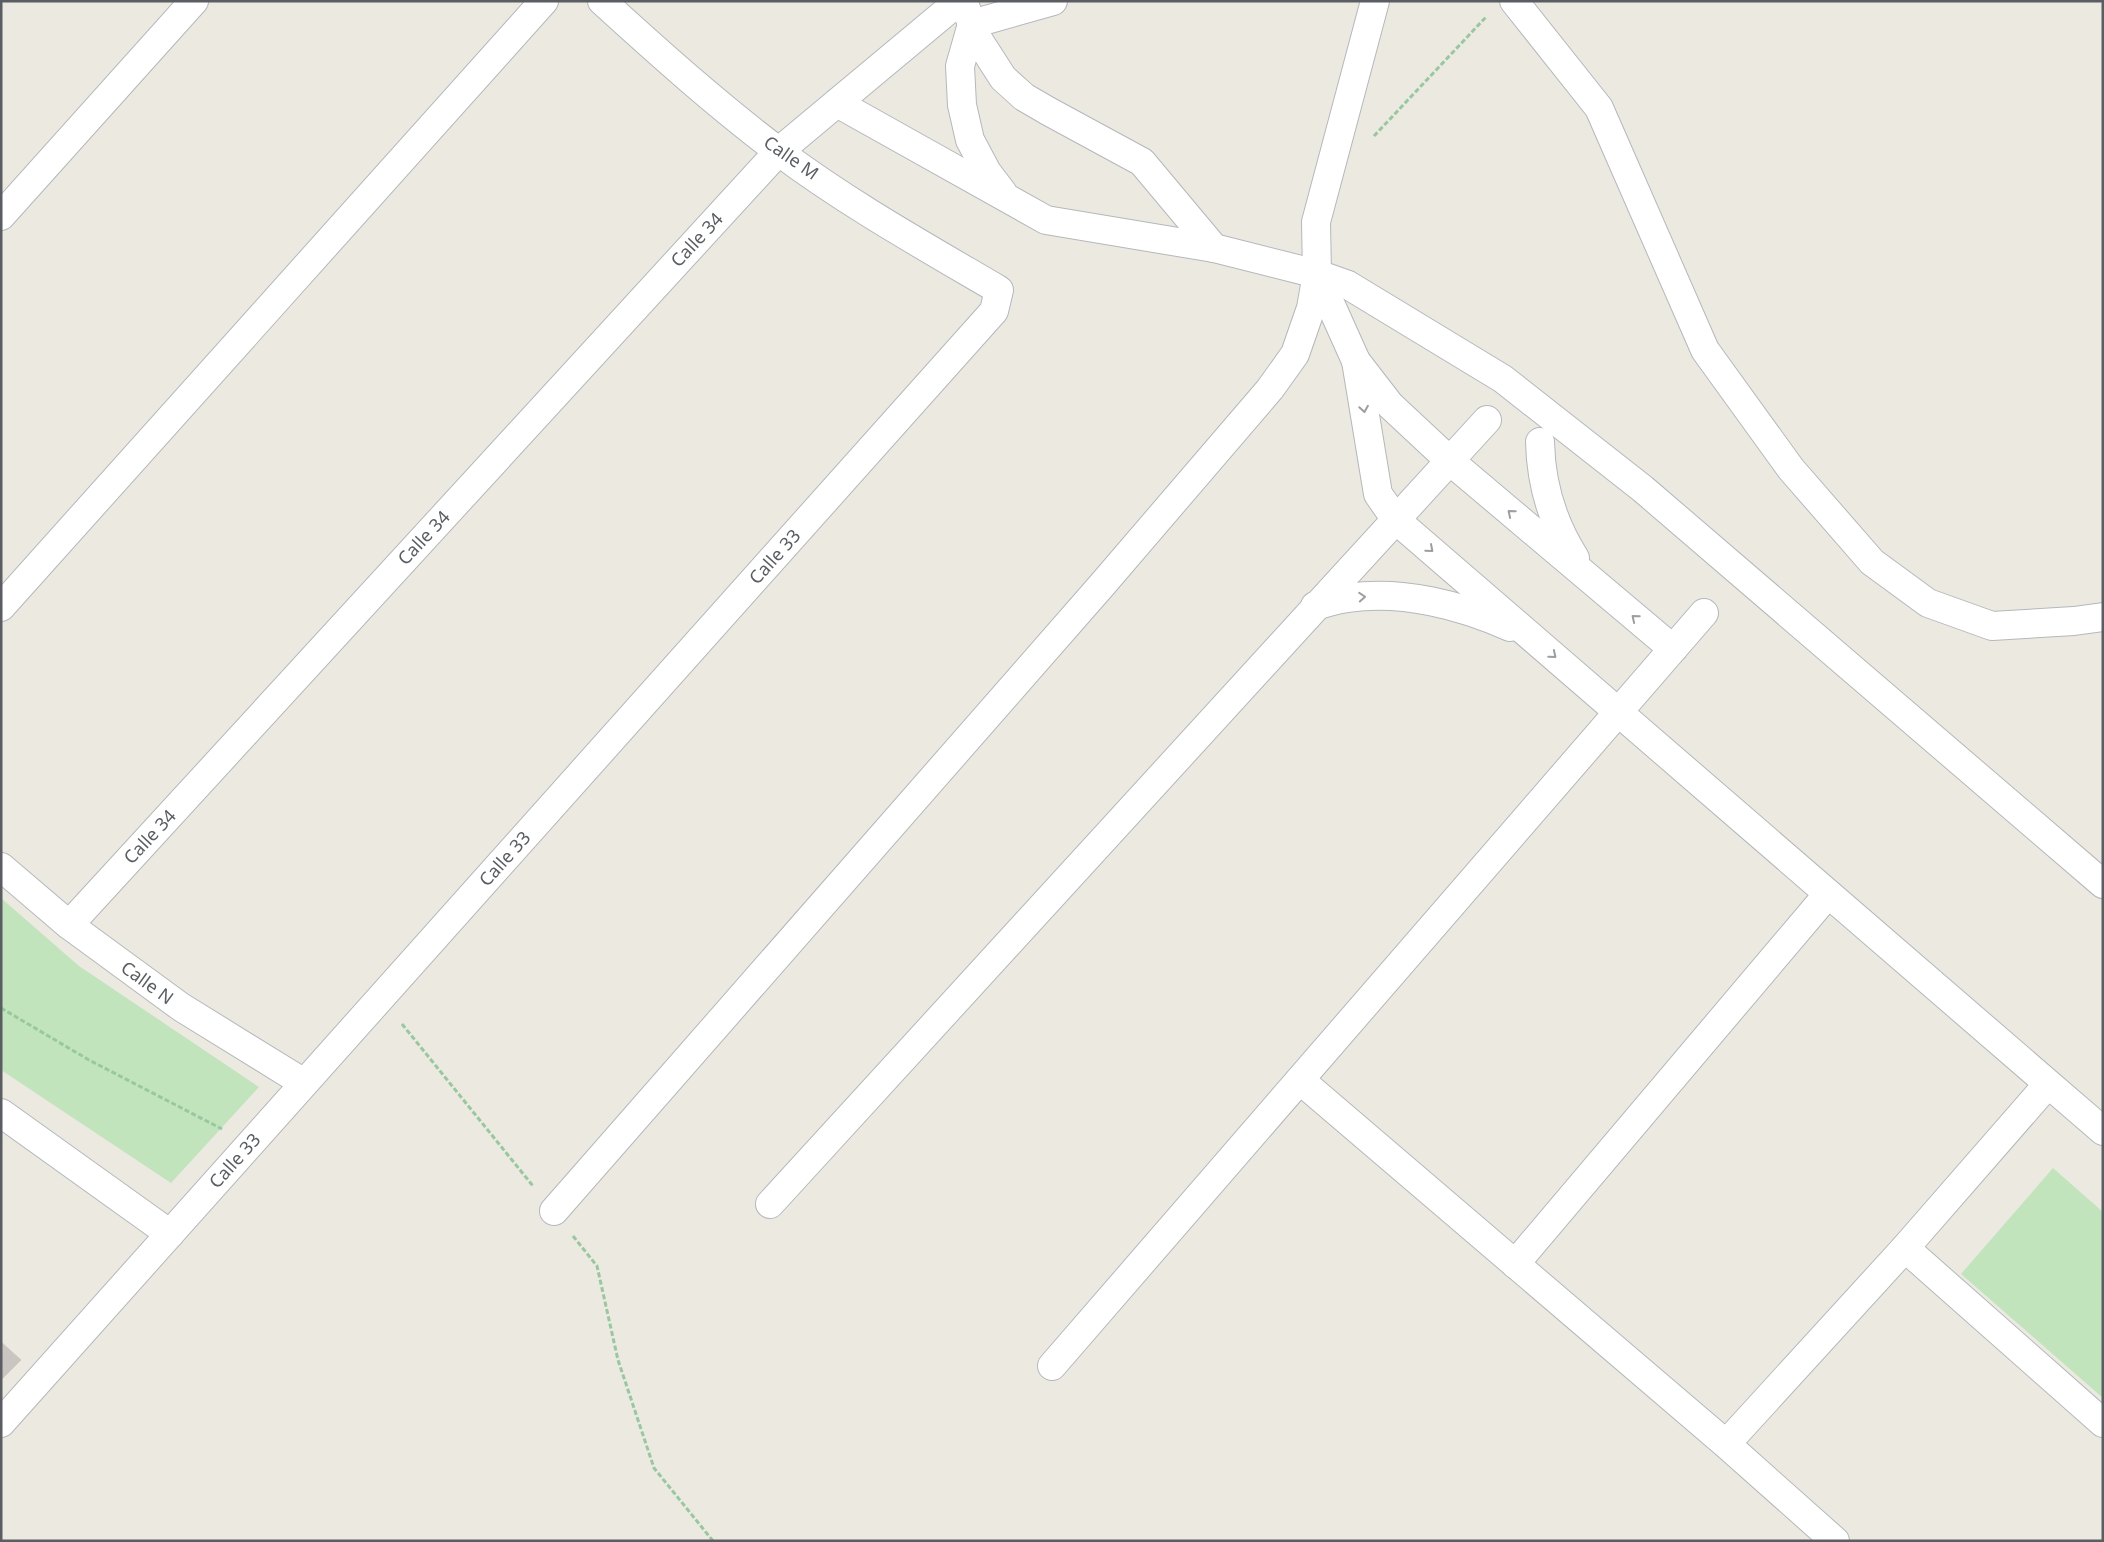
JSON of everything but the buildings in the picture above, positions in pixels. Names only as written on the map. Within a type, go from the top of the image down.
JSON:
[{"type":"street","points":[[1,216],[194,1]]},
{"type":"street","points":[[1,607],[544,1]]},
{"type":"street","name":"Calle M","points":[[602,1],[683,75],[778,152],[898,232],[999,290]]},
{"type":"street","points":[[965,9],[1053,1]]},
{"type":"street","points":[[554,1211],[1102,584],[1270,389],[1295,354],[1312,308],[1317,274],[1316,222],[1375,1]]},
{"type":"street","points":[[1514,1],[1599,108],[1705,350],[1791,469],[1872,562],[1928,603],[1992,626],[2074,622],[2103,616]]},
{"type":"street","points":[[965,9],[960,66],[962,105],[970,140],[987,172],[1006,198]]},
{"type":"street","points":[[965,9],[978,39],[1003,78],[1032,102],[1142,162],[1214,248]]},
{"type":"street","name":"Calle 34","points":[[69,925],[778,152],[837,103],[965,9]]},
{"type":"street","points":[[837,103],[1046,220],[1214,248],[1317,274],[1348,285],[1503,379],[1643,489],[2103,884]]},
{"type":"street","points":[[1317,274],[1356,361],[1390,405],[1450,461],[1673,649]]},
{"type":"street","name":"Calle 33","points":[[1,1423],[994,311],[999,290]]},
{"type":"street","points":[[1356,361],[1378,494],[1396,520],[2103,1132]]},
{"type":"street","points":[[770,1204],[1487,420]]},
{"type":"street","points":[[1540,442],[1540,468],[1547,500],[1560,534],[1584,575]]},
{"type":"street","points":[[1315,606],[1347,598],[1379,596],[1407,598],[1476,613],[1533,637]]},
{"type":"street","points":[[1052,1366],[1704,613]]},
{"type":"street","name":"Calle N","points":[[1,867],[69,925],[181,1008],[304,1084]]},
{"type":"street","points":[[1515,1264],[1828,894]]},
{"type":"street","points":[[1300,1080],[1726,1444],[1835,1541]]},
{"type":"street","points":[[1726,1444],[1905,1248],[2048,1084]]},
{"type":"street","points":[[1,1113],[170,1234]]},
{"type":"street","points":[[1905,1248],[2103,1423]]},
{"type":"path","points":[[1371,139],[1486,16]]},
{"type":"path","points":[[381,998],[598,1266],[618,1360],[654,1468],[713,1541]]},
{"type":"path","points":[[1,1008],[88,1060],[250,1144]]},
{"type":"green space","points":[[1,898],[79,966],[259,1087],[171,1183],[1,1070]]},
{"type":"green space","points":[[2053,1168],[2103,1212],[2103,1398],[1961,1274]]}]
